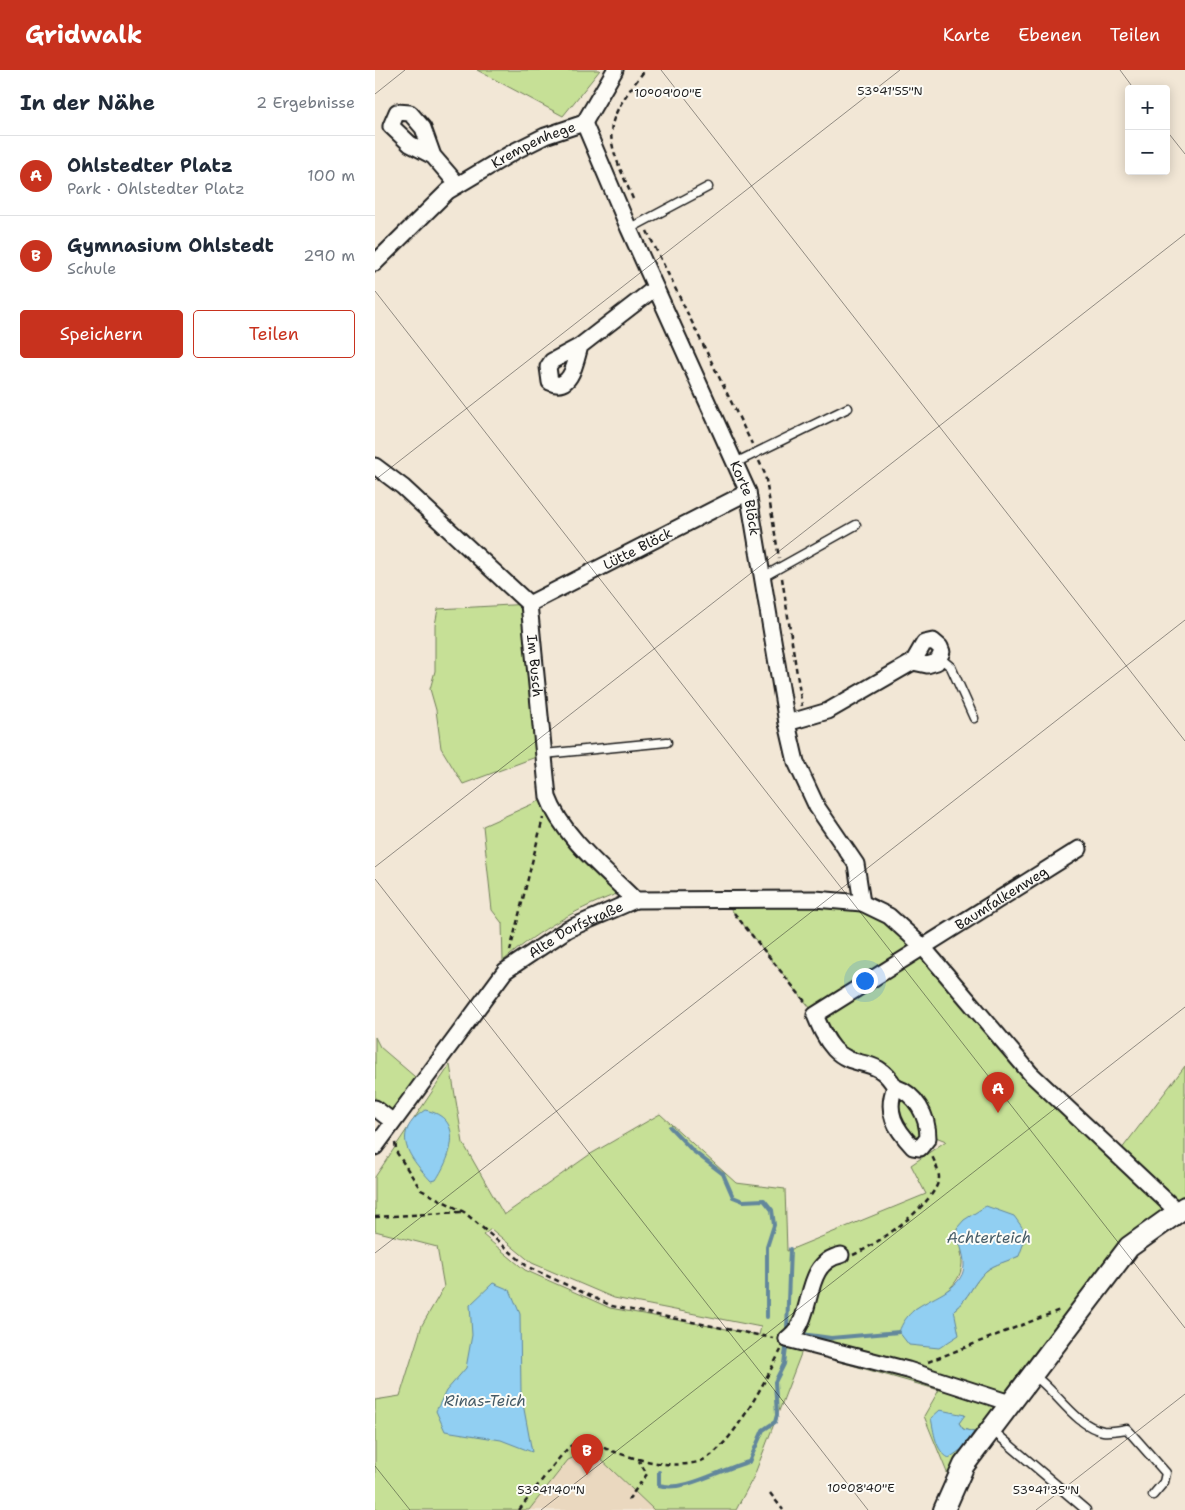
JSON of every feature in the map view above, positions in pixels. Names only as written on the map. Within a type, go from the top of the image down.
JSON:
[{"type":"street","name":"Krempenhege","points":[[375,263],[448,191],[538,140],[584,123],[615,70]]},
{"type":"street","name":"Korte Blöck","points":[[584,123],[655,288],[747,492],[787,723],[796,762],[817,807],[856,864],[862,903]]},
{"type":"street","points":[[433,156],[458,185]]},
{"type":"street","points":[[580,346],[655,288]]},
{"type":"street","points":[[375,466],[403,487],[529,604]]},
{"type":"street","name":"Lütte Blöck","points":[[529,604],[747,492]]},
{"type":"street","name":"Im Busch","points":[[529,604],[548,797],[558,818],[571,835],[635,900]]},
{"type":"street","points":[[787,723],[828,711],[913,662],[920,647],[929,641],[937,643],[940,647],[942,652],[937,662],[927,665],[913,662]]},
{"type":"street","name":"Baumfalkenweg","points":[[815,1014],[1079,848]]},
{"type":"street","name":"Alte Dorfstraße","points":[[375,1147],[391,1121],[505,971],[568,929],[635,900],[722,898],[815,899],[862,903]]},
{"type":"street","points":[[862,903],[889,916],[922,946],[1031,1074],[1181,1209],[1129,1247],[964,1465],[944,1510]]},
{"type":"street","points":[[815,1014],[824,1035],[834,1049],[842,1056],[881,1069],[888,1074],[895,1087],[905,1090],[914,1098],[921,1110],[928,1134],[924,1146],[920,1148],[913,1147],[893,1122],[890,1111],[891,1098],[895,1087]]},
{"type":"street","points":[[375,1108],[391,1121]]},
{"type":"street","points":[[841,1255],[831,1257],[821,1267],[811,1287],[798,1327],[787,1339],[908,1370],[1010,1403]]},
{"type":"lane","points":[[629,229],[709,188]]},
{"type":"lane","points":[[735,463],[849,408]]},
{"type":"lane","points":[[761,578],[856,525]]},
{"type":"lane","points":[[940,658],[951,667],[974,718]]},
{"type":"lane","points":[[543,754],[667,742]]},
{"type":"lane","points":[[1032,1374],[1045,1382],[1066,1407],[1089,1425],[1104,1431],[1127,1429],[1166,1473],[1164,1482],[1153,1496]]},
{"type":"lane","points":[[991,1428],[1086,1510]]},
{"type":"path","points":[[505,971],[548,797]]},
{"type":"path","points":[[722,898],[815,1014]]},
{"type":"path","points":[[391,1121],[397,1153],[421,1190],[464,1212],[528,1267],[612,1306],[769,1338],[787,1339],[753,1402],[721,1446],[699,1462],[669,1464],[639,1461],[587,1442],[572,1445],[519,1510]]},
{"type":"path","points":[[841,1255],[852,1255],[865,1250],[913,1214],[935,1192],[939,1177],[931,1154],[924,1146]]},
{"type":"path","points":[[375,1217],[464,1212]]},
{"type":"path","points":[[908,1370],[1061,1310]]},
{"type":"path","points":[[627,1500],[647,1474],[639,1461]]},
{"type":"path","points":[[770,1492],[783,1510]]},
{"type":"shaded area","points":[[591,1450],[654,1510],[529,1510],[568,1460]]},
{"type":"green space","points":[[477,70],[600,70],[563,116]]},
{"type":"green space","points":[[529,604],[544,754],[463,784],[441,748],[436,710],[430,689],[435,671],[435,625],[438,609]]},
{"type":"green space","points":[[548,797],[625,891],[592,904],[561,920],[531,939],[503,961],[502,923],[492,910],[483,826]]},
{"type":"green space","points":[[722,898],[815,899],[889,916],[1031,1074],[1118,1154],[1185,1066],[1185,1205],[1121,1242],[948,1475],[924,1416],[939,1390],[802,1351],[754,1476],[736,1510],[654,1510],[591,1450],[568,1460],[529,1510],[375,1510],[375,1400],[400,1396],[422,1325],[444,1287],[437,1247],[375,1231],[375,1177],[450,1065],[463,1143],[504,1215],[589,1155],[660,1114],[736,1183],[785,1189],[787,1251],[926,1194],[911,1165],[946,1141],[928,1134],[924,1146],[893,1122],[895,1087],[842,1055],[815,1014]],"holes":[[[491,1229],[532,1263],[614,1298],[761,1327],[759,1335],[610,1308],[525,1270],[483,1235]],[[961,1252],[1019,1256],[997,1264],[986,1271],[954,1310],[915,1309],[934,1300],[956,1281],[962,1263]],[[964,1415],[959,1423],[963,1429],[974,1432],[936,1440]]]},
{"type":"green space","points":[[375,1037],[380,1047],[421,1082],[392,1121],[375,1108]]},
{"type":"water","points":[[425,1110],[438,1114],[446,1121],[450,1129],[451,1139],[447,1160],[436,1180],[431,1181],[410,1155],[406,1137],[408,1128],[414,1119]]},
{"type":"water","name":"Achterteich","points":[[986,1206],[1014,1216],[1027,1234],[1019,1256],[997,1264],[986,1271],[954,1310],[959,1335],[939,1348],[909,1345],[899,1332],[903,1323],[914,1310],[958,1281],[962,1274],[964,1261],[957,1228],[964,1220]]},
{"type":"water","name":"Rinas-Teich","points":[[493,1283],[510,1290],[520,1314],[521,1393],[532,1452],[501,1440],[445,1431],[436,1411],[446,1391],[466,1368],[472,1335],[470,1305]]},
{"type":"water","points":[[940,1410],[965,1415],[959,1423],[963,1429],[974,1432],[962,1449],[949,1458],[941,1451],[934,1435],[931,1418]]},
{"type":"waterway","points":[[670,1127],[693,1151],[723,1174],[733,1197],[743,1201],[764,1200],[772,1210],[774,1225],[767,1247],[767,1317]]},
{"type":"waterway","points":[[787,1329],[790,1249]]},
{"type":"waterway","points":[[802,1334],[831,1338],[899,1332]]},
{"type":"waterway","points":[[659,1472],[659,1485],[669,1487],[692,1483],[749,1462],[763,1430],[775,1422],[777,1415],[775,1382],[784,1364],[786,1348]]},
{"type":"place","name":"Ohlstedter Platz","points":[[998,1113]]},
{"type":"place","name":"Gymnasium Ohlstedt","points":[[587,1475]]}]
